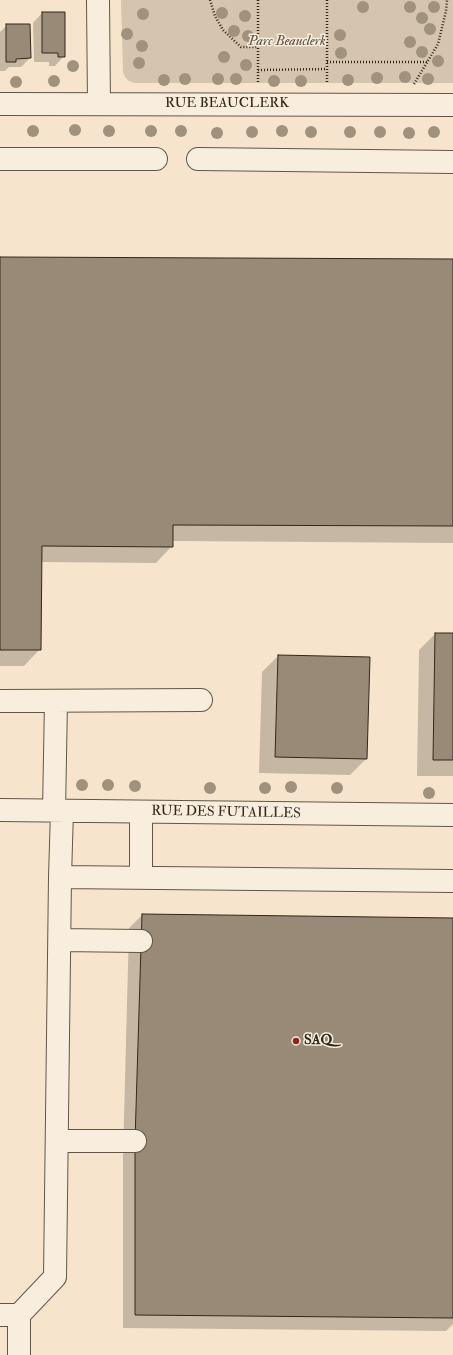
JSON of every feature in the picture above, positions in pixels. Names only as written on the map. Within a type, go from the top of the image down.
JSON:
[{"type":"street","points":[[98,0],[99,104]]},
{"type":"street","name":"RUE BEAUCLERK","points":[[0,104],[453,105]]},
{"type":"street","points":[[0,159],[156,159]]},
{"type":"street","points":[[198,159],[453,162]]},
{"type":"street","points":[[0,701],[201,700]]},
{"type":"street","points":[[19,1355],[10,1315],[55,1277],[60,940],[56,701]]},
{"type":"street","name":"RUE DES FUTAILLES","points":[[0,810],[453,815]]},
{"type":"street","points":[[141,812],[141,878]]},
{"type":"street","points":[[60,877],[453,881]]},
{"type":"street","points":[[60,940],[141,941]]},
{"type":"street","points":[[57,1141],[136,1141]]},
{"type":"path","points":[[210,0],[215,16],[223,30],[241,47],[258,46]]},
{"type":"path","points":[[258,0],[258,85]]},
{"type":"path","points":[[327,0],[327,86]]},
{"type":"path","points":[[413,86],[438,44],[446,11],[447,0]]},
{"type":"path","points":[[327,62],[428,62]]},
{"type":"path","points":[[258,70],[327,69]]},
{"type":"green space","name":"Parc Beauclerk","points":[[121,0],[453,0],[453,83],[134,83],[125,77],[123,72]]},
{"type":"building","points":[[42,12],[65,12],[65,57],[58,57],[58,53],[42,53]]},
{"type":"building","points":[[6,24],[30,24],[31,58],[16,59],[16,62],[6,62]]},
{"type":"building","points":[[0,257],[453,259],[453,526],[173,525],[173,547],[42,546],[41,650],[0,650]]},
{"type":"building","points":[[435,633],[453,633],[453,760],[433,760]]},
{"type":"building","points":[[278,655],[370,657],[367,759],[275,757]]},
{"type":"building","name":"SAQ","points":[[142,914],[453,918],[453,1318],[135,1315],[135,1141]]},
{"type":"place","name":"SAQ","points":[[296,1041]]}]
